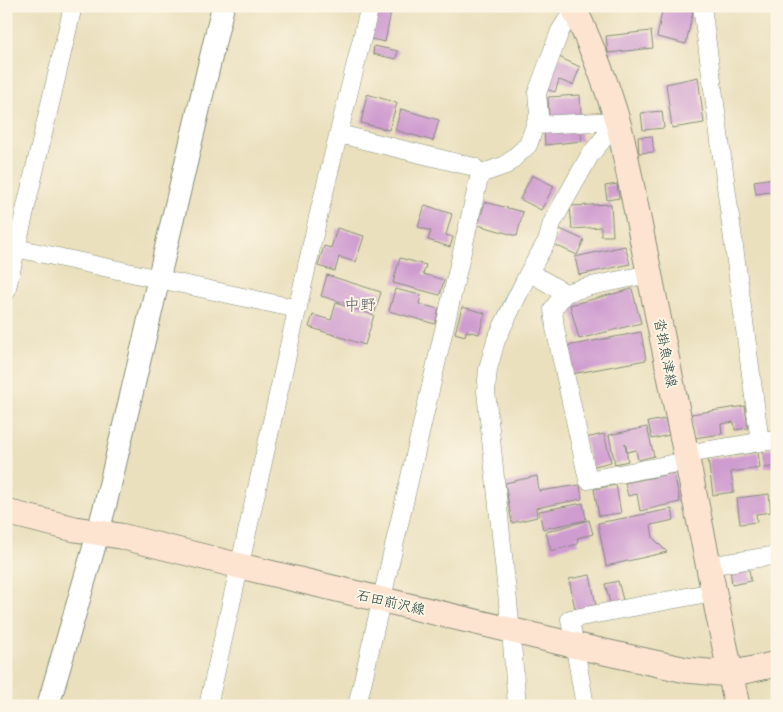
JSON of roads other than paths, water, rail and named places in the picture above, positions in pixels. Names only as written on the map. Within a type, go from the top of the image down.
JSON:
[{"type":"main road","name":"沓掛魚津線","points":[[574,8],[591,45],[618,121],[737,706]]},
{"type":"main road","name":"石田前沢線","points":[[6,512],[98,533],[120,536],[573,646],[686,670],[730,674],[777,664]]},
{"type":"street","points":[[6,292],[73,6]]},
{"type":"street","points":[[48,706],[98,533],[223,6]]},
{"type":"street","points":[[208,706],[318,217],[370,6]]},
{"type":"street","points":[[650,274],[565,293],[554,309],[555,328],[588,480],[686,457],[768,441],[702,6]]},
{"type":"street","points":[[480,174],[506,165],[528,145],[539,114],[538,93],[560,31],[574,8]]},
{"type":"street","points":[[536,125],[618,121]]},
{"type":"street","points":[[518,706],[512,631],[486,391],[488,368],[496,340],[529,272],[548,239],[552,223],[590,155],[618,121]]},
{"type":"street","points":[[339,134],[474,167],[480,174]]},
{"type":"street","points":[[357,706],[480,174]]},
{"type":"street","points":[[16,248],[298,309]]},
{"type":"street","points":[[529,272],[565,293]]},
{"type":"street","points":[[708,566],[777,555]]},
{"type":"street","points":[[585,706],[573,646],[570,619],[713,592]]},
{"type":"waterway","points":[[492,330],[499,309],[518,275]]},
{"type":"district","name":"中野","points":[[360,304]]}]
